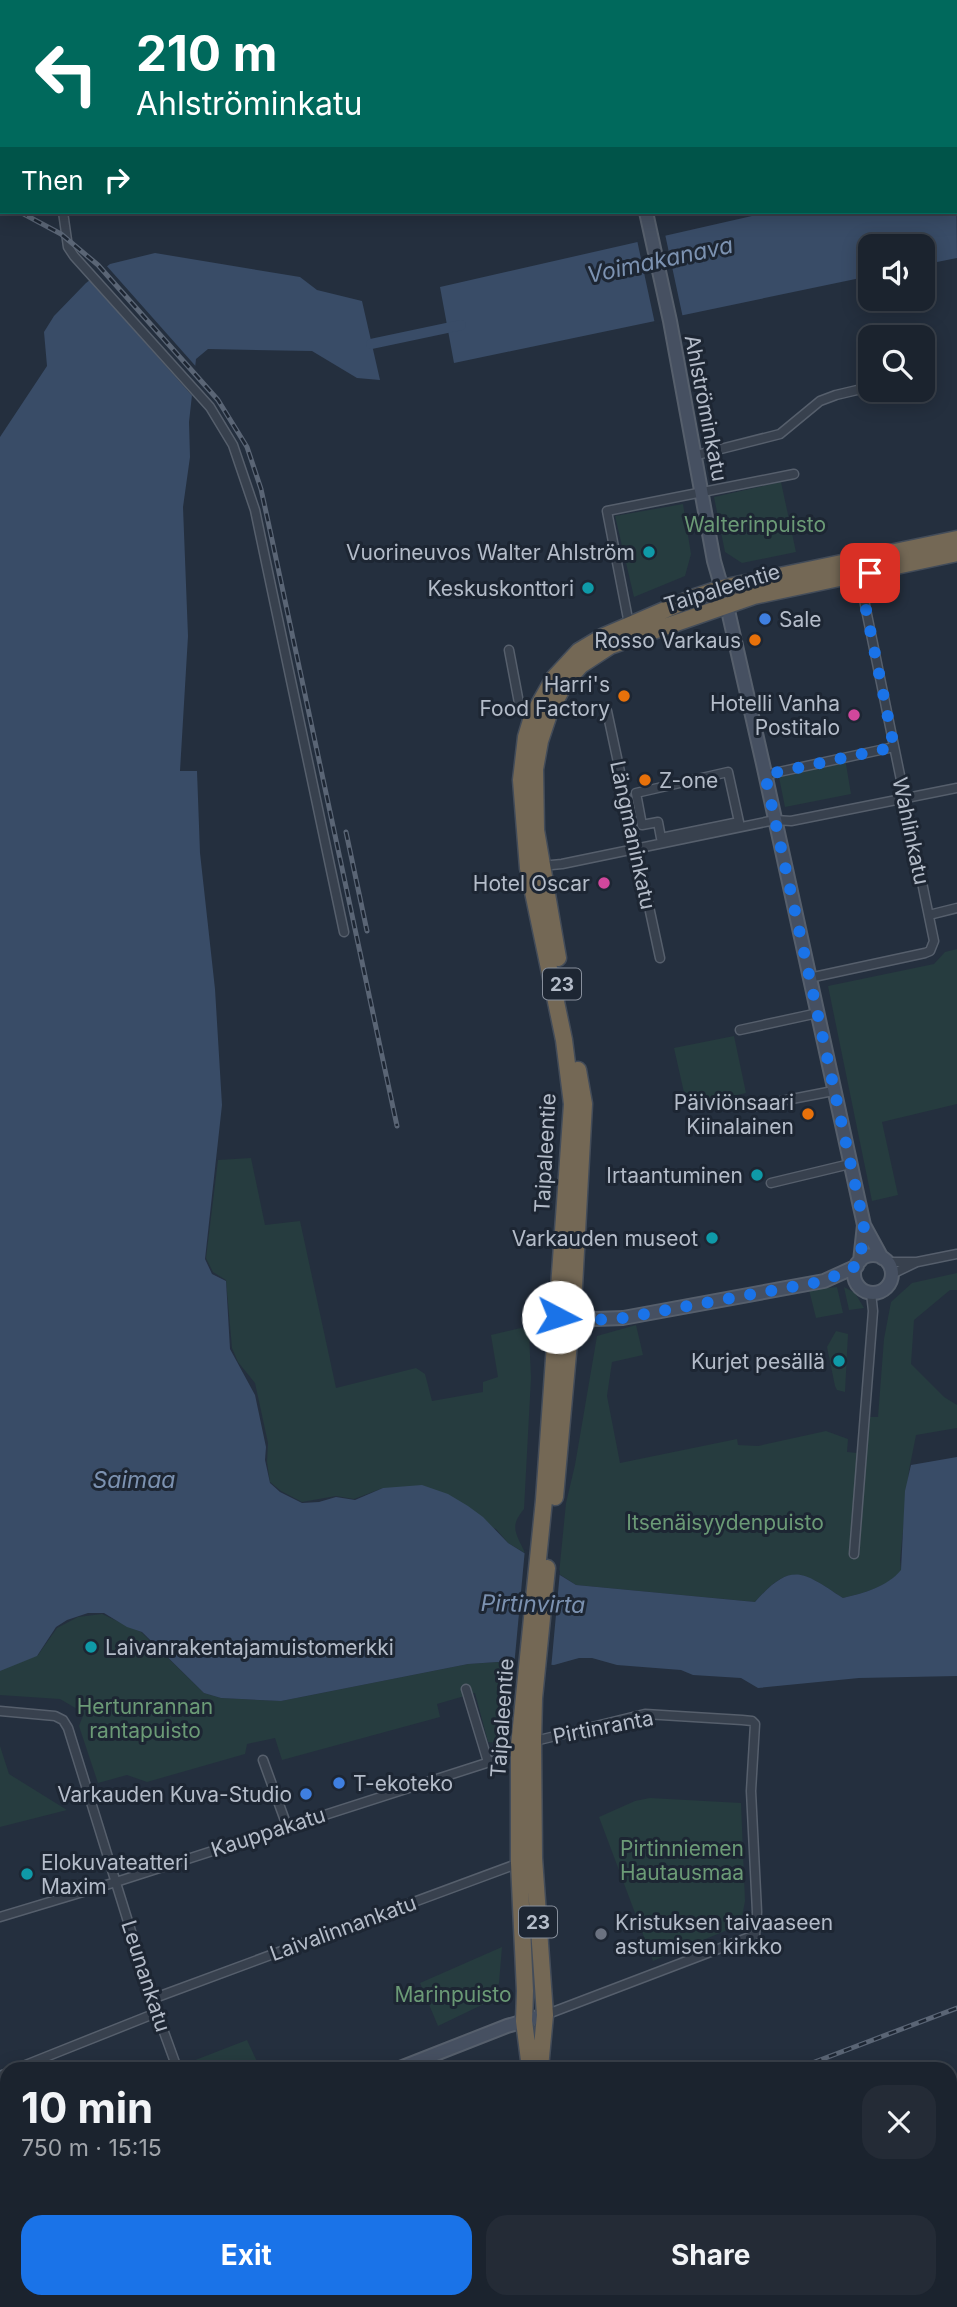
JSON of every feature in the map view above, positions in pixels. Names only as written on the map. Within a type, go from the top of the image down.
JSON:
[{"type":"highway","name":"Taipaleentie","points":[[527,1860],[528,1698],[549,1501],[584,1104],[535,867],[521,780],[526,737],[532,716],[554,678],[579,651],[604,636],[722,588],[957,539]]},
{"type":"highway","name":"Taipaleentie","points":[[535,867],[535,769],[540,741],[550,711],[565,682],[581,665],[610,646],[754,596],[957,553]]},
{"type":"highway","name":"23","points":[[527,1860],[545,2015],[541,2062]]},
{"type":"highway","name":"23","points":[[527,1860],[524,2021],[529,2062]]},
{"type":"street","points":[[63,214],[68,247],[210,407],[233,445],[255,510],[344,932]]},
{"type":"street","name":"Ahlströminkatu","points":[[646,214],[670,321],[714,561],[727,606],[765,775],[833,1091],[864,1225],[887,1264]]},
{"type":"street","points":[[693,456],[780,434],[820,401],[858,390]]},
{"type":"street","points":[[628,619],[607,511],[794,474]]},
{"type":"street","points":[[841,579],[862,590],[870,573]]},
{"type":"street","name":"Wahlinkatu","points":[[809,978],[925,953],[930,951],[934,941],[862,590]]},
{"type":"street","points":[[509,650],[519,703]]},
{"type":"street","name":"Längmaninkatu","points":[[607,711],[660,958]]},
{"type":"street","points":[[765,775],[894,747]]},
{"type":"street","points":[[729,772],[739,822],[662,838],[658,822],[642,825],[636,793],[729,772]]},
{"type":"street","points":[[535,867],[957,788]]},
{"type":"street","points":[[929,915],[957,908]]},
{"type":"street","points":[[740,1030],[818,1013]]},
{"type":"street","points":[[757,1106],[833,1091]]},
{"type":"street","points":[[771,1183],[850,1164]]},
{"type":"street","name":"Ahlströminkatu","points":[[858,1264],[864,1225]]},
{"type":"street","points":[[565,1317],[623,1318],[824,1281],[870,1256],[887,1264],[917,1262],[957,1254]]},
{"type":"street","points":[[854,1554],[873,1311],[866,1291],[855,1278],[858,1264]]},
{"type":"street","points":[[824,1281],[851,1284],[878,1293],[888,1286],[887,1264]]},
{"type":"street","points":[[466,1689],[488,1762]]},
{"type":"street","name":"Leunankatu","points":[[0,1711],[54,1716],[63,1720],[68,1728],[156,2013],[175,2062]]},
{"type":"street","name":"Pirtinranta","points":[[526,1744],[645,1714],[741,1720],[755,1724],[751,1791],[757,1912],[755,1935],[545,2015]]},
{"type":"street","name":"Kauppakatu","points":[[0,1916],[116,1882],[286,1825],[499,1759],[526,1744]]},
{"type":"street","points":[[263,1760],[286,1825]]},
{"type":"street","name":"Laivalinnankatu","points":[[152,1999],[527,1860]]},
{"type":"street","points":[[33,2062],[156,2013]]},
{"type":"street","points":[[415,2062],[507,2026],[545,2015]]},
{"type":"green space","name":"Walterinpuisto","points":[[781,482],[796,552],[742,563],[725,552],[714,497]]},
{"type":"green space","name":"Walterinpuisto","points":[[683,504],[691,554],[685,576],[634,597],[615,516]]},
{"type":"green space","points":[[845,758],[851,794],[785,807],[778,772]]},
{"type":"green space","points":[[957,949],[957,1104],[882,1122],[898,1195],[872,1201],[828,986],[934,964],[945,952]]},
{"type":"green space","points":[[734,1036],[746,1093],[687,1106],[674,1048]]},
{"type":"green space","points":[[251,1158],[265,1225],[300,1221],[336,1388],[416,1368],[425,1374],[432,1401],[483,1392],[483,1382],[498,1377],[491,1335],[521,1328],[529,1333],[531,1378],[524,1509],[515,1526],[525,1553],[508,1543],[496,1529],[383,1488],[354,1499],[336,1496],[302,1502],[270,1482],[268,1443],[255,1383],[238,1362],[232,1348],[226,1280],[213,1272],[206,1258],[218,1160]]},
{"type":"green space","name":"Itsenäisyydenpuisto","points":[[957,1273],[957,1290],[950,1290],[914,1320],[911,1364],[944,1397],[957,1405],[957,1428],[916,1435],[909,1470],[901,1571],[895,1577],[875,1589],[843,1598],[808,1577],[788,1576],[778,1580],[755,1602],[576,1585],[559,1574],[566,1503],[597,1336],[636,1325],[643,1355],[612,1362],[607,1396],[620,1463],[737,1439],[738,1445],[758,1446],[826,1431],[848,1439],[847,1452],[857,1453],[849,1556],[859,1557],[869,1417],[878,1417],[884,1339],[891,1302],[912,1283]]},
{"type":"green space","points":[[837,1287],[843,1313],[816,1318],[809,1290]]},
{"type":"green space","points":[[844,1287],[855,1293],[864,1308],[849,1310]]},
{"type":"green space","points":[[836,1331],[848,1334],[845,1392],[837,1390],[835,1386],[827,1347]]},
{"type":"green space","name":"Hertunrannan rantapuisto","points":[[102,1614],[141,1632],[204,1693],[221,1698],[281,1701],[468,1664],[497,1662],[513,1666],[504,1732],[498,1740],[488,1742],[475,1693],[437,1704],[440,1717],[282,1760],[275,1738],[247,1744],[245,1754],[147,1782],[127,1775],[98,1783],[79,1726],[84,1713],[60,1699],[0,1695],[0,1670],[38,1655],[57,1628],[78,1617]]},
{"type":"green space","points":[[0,1746],[9,1774],[67,1810],[0,1827]]},
{"type":"green space","name":"Pirtinniemen Hautausmaa","points":[[650,1798],[741,1803],[745,1901],[741,1922],[732,1928],[653,1961],[599,1817],[635,1801]]},
{"type":"green space","name":"Marinpuisto","points":[[502,1947],[499,1983],[490,2001],[438,2026],[420,1983]]},
{"type":"green space","points":[[247,2040],[257,2062],[190,2062]]},
{"type":"water","points":[[760,214],[957,214],[957,258],[935,262],[935,234],[858,234],[858,279],[454,363],[440,287]]},
{"type":"water","name":"Saimaa","points":[[155,253],[300,277],[317,290],[362,301],[380,380],[357,378],[312,351],[208,349],[196,359],[189,422],[190,457],[183,507],[188,636],[180,771],[197,771],[200,853],[215,989],[222,1105],[205,1259],[212,1274],[226,1281],[230,1349],[255,1395],[266,1447],[265,1460],[270,1483],[280,1492],[302,1503],[336,1497],[355,1500],[383,1488],[422,1485],[448,1494],[468,1506],[483,1517],[508,1543],[576,1585],[755,1602],[779,1580],[789,1575],[807,1577],[843,1598],[889,1581],[901,1570],[905,1491],[911,1465],[957,1457],[957,1676],[859,1678],[758,1688],[741,1678],[693,1675],[681,1670],[617,1665],[592,1658],[579,1658],[554,1665],[497,1662],[468,1664],[281,1701],[221,1698],[204,1693],[142,1632],[127,1627],[104,1613],[88,1613],[67,1620],[56,1627],[37,1656],[0,1671],[0,437],[47,366],[44,332],[54,316],[86,283],[110,264]]},
{"type":"pier","points":[[665,234],[683,318],[655,324],[637,240]]},
{"type":"pier","points":[[105,264],[199,370],[195,399],[87,277]]},
{"type":"pier","points":[[525,1549],[560,1571],[551,1669],[514,1667]]},
{"type":"waterway","name":"Voimakanava","points":[[371,344],[461,325]]},
{"type":"railway","points":[[24,214],[61,234],[98,265],[218,400],[247,447],[261,489],[397,1126]]},
{"type":"railway","points":[[346,832],[367,931]]},
{"type":"railway","points":[[815,2062],[957,2008]]},
{"type":"place","name":"Vuorineuvos Walter Ahlström","points":[[649,552]]},
{"type":"place","name":"Keskuskonttori","points":[[588,588]]},
{"type":"place","name":"Sale","points":[[765,619]]},
{"type":"place","name":"Rosso Varkaus","points":[[755,640]]},
{"type":"place","name":"Harri's Food Factory","points":[[624,696]]},
{"type":"place","name":"Hotelli Vanha Postitalo","points":[[854,715]]},
{"type":"place","name":"Z-one","points":[[645,780]]},
{"type":"place","name":"Hotel Oscar","points":[[604,883]]},
{"type":"place","name":"Päiviönsaari Kiinalainen","points":[[808,1114]]},
{"type":"place","name":"Irtaantuminen","points":[[757,1175]]},
{"type":"place","name":"Varkauden museot","points":[[712,1238]]},
{"type":"place","name":"Kurjet pesällä","points":[[839,1361]]},
{"type":"place","name":"Laivanrakentajamuistomerkki","points":[[91,1647]]},
{"type":"place","name":"T-ekoteko","points":[[339,1783]]},
{"type":"place","name":"Varkauden Kuva-Studio","points":[[306,1794]]},
{"type":"place","name":"Elokuvateatteri Maxim","points":[[27,1874]]},
{"type":"place","name":"Kristuksen taivaaseen astumisen kirkko","points":[[601,1934]]},
{"type":"route","points":[[558,1317],[596,1320],[623,1318],[824,1281],[856,1266],[860,1261],[864,1225],[765,775],[894,747],[862,590],[870,573]]},
{"type":"water label","name":"Pirtinvirta","points":[[533,1604]]}]
